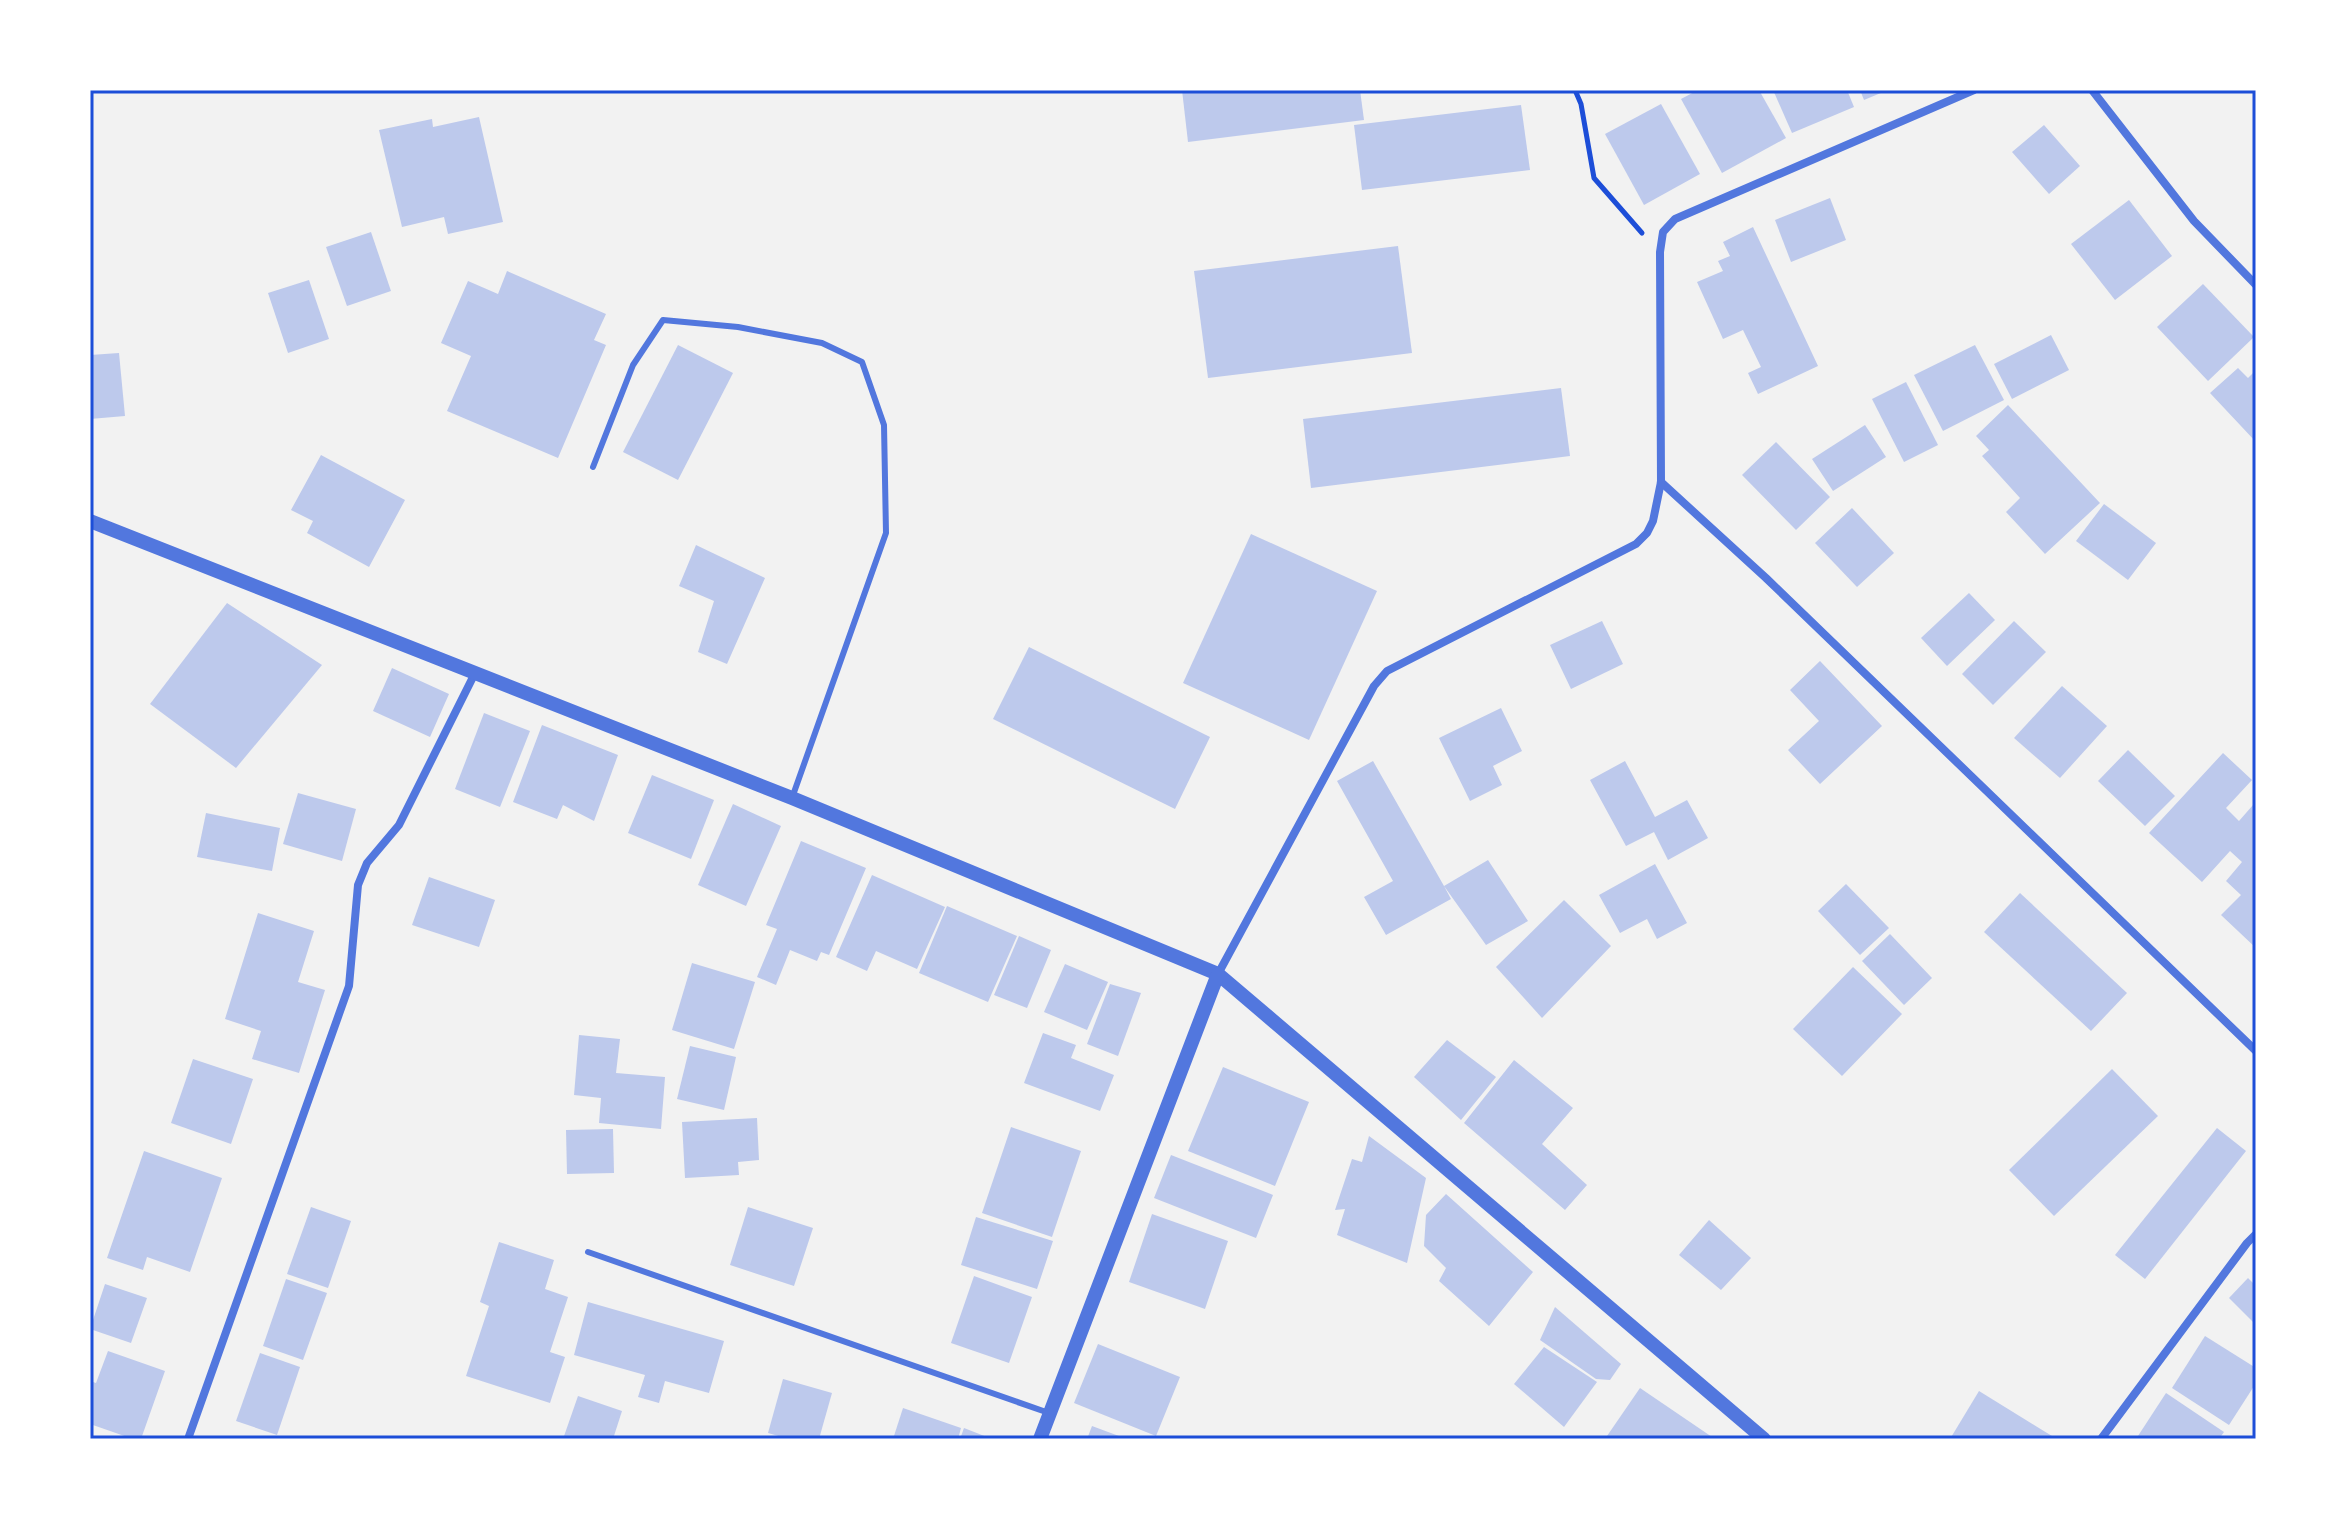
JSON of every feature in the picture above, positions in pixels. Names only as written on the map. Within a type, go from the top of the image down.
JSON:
[{"type":"street","points":[[1040,1439],[1218,974],[1374,686],[1387,671],[1636,544],[1647,533],[1653,521],[1661,482],[1660,252],[1663,232],[1675,219],[1974,90]]},
{"type":"street","points":[[2092,90],[2194,221],[2256,285]]},
{"type":"street","points":[[1661,482],[1766,578],[2256,1051]]},
{"type":"street","points":[[90,521],[792,798],[1218,974],[1764,1439]]},
{"type":"street","points":[[188,1439],[349,986],[358,885],[367,863],[399,825],[475,673]]},
{"type":"street","points":[[2101,1439],[2256,1234]]},
{"type":"lane","points":[[593,467],[633,365],[663,320],[738,327],[822,343],[862,362],[884,425],[886,533],[792,798]]},
{"type":"lane","points":[[588,1252],[1049,1413]]},
{"type":"path","points":[[1575,90],[1581,104],[1594,178],[1622,213],[1660,252]]},
{"type":"building","points":[[1182,90],[1360,90],[1364,120],[1188,142]]},
{"type":"building","points":[[1698,90],[1759,90],[1786,138],[1722,173],[1681,99]]},
{"type":"building","points":[[1773,90],[1847,90],[1854,107],[1792,133]]},
{"type":"building","points":[[1860,90],[1888,90],[1864,100]]},
{"type":"building","points":[[1661,104],[1700,174],[1644,205],[1605,134]]},
{"type":"building","points":[[1521,105],[1530,170],[1362,190],[1354,125]]},
{"type":"building","points":[[479,117],[503,222],[448,234],[444,217],[402,227],[379,130],[432,119],[433,127]]},
{"type":"building","points":[[2044,125],[2080,166],[2049,194],[2012,152]]},
{"type":"building","points":[[1830,198],[1846,240],[1791,262],[1775,220]]},
{"type":"building","points":[[2129,200],[2172,256],[2115,300],[2071,244]]},
{"type":"building","points":[[1753,227],[1818,366],[1758,394],[1748,373],[1761,367],[1743,330],[1723,339],[1697,282],[1723,271],[1718,261],[1730,256],[1723,242]]},
{"type":"building","points":[[371,232],[391,291],[347,306],[326,247]]},
{"type":"building","points":[[1398,246],[1412,353],[1208,378],[1194,271]]},
{"type":"building","points":[[507,271],[606,314],[594,340],[606,345],[558,458],[447,411],[471,356],[441,343],[468,281],[498,294]]},
{"type":"building","points":[[309,280],[329,339],[288,353],[268,293]]},
{"type":"building","points":[[2203,284],[2254,337],[2208,381],[2157,327]]},
{"type":"building","points":[[2051,335],[2069,370],[2012,399],[1994,364]]},
{"type":"building","points":[[678,345],[733,373],[678,480],[623,452]]},
{"type":"building","points":[[1975,345],[2004,400],[1943,431],[1914,375]]},
{"type":"building","points":[[119,353],[125,416],[90,419],[90,355]]},
{"type":"building","points":[[2238,368],[2248,378],[2256,370],[2256,442],[2210,393]]},
{"type":"building","points":[[1906,382],[1938,445],[1904,462],[1872,399]]},
{"type":"building","points":[[1561,388],[1570,456],[1311,488],[1303,419]]},
{"type":"building","points":[[2008,405],[2100,503],[2045,554],[2006,512],[2020,498],[1982,456],[1989,450],[1976,436]]},
{"type":"building","points":[[1865,425],[1886,457],[1833,491],[1812,459]]},
{"type":"building","points":[[1776,442],[1830,497],[1796,530],[1742,475]]},
{"type":"building","points":[[321,455],[405,500],[369,567],[307,533],[313,521],[291,510]]},
{"type":"building","points":[[2104,504],[2156,543],[2128,580],[2076,541]]},
{"type":"building","points":[[1852,508],[1894,553],[1857,587],[1815,543]]},
{"type":"building","points":[[1251,534],[1377,591],[1309,740],[1183,683]]},
{"type":"building","points":[[696,545],[765,578],[727,664],[698,652],[714,601],[679,586]]},
{"type":"building","points":[[1969,593],[1995,620],[1947,666],[1921,638]]},
{"type":"building","points":[[227,603],[322,665],[236,768],[150,704]]},
{"type":"building","points":[[1602,621],[1623,664],[1571,689],[1550,645]]},
{"type":"building","points":[[2014,621],[2046,652],[1993,705],[1962,674]]},
{"type":"building","points":[[1029,647],[1210,737],[1175,809],[993,719]]},
{"type":"building","points":[[1820,661],[1882,726],[1820,784],[1788,750],[1819,721],[1790,690]]},
{"type":"building","points":[[392,668],[449,694],[430,737],[373,711]]},
{"type":"building","points":[[2062,686],[2107,726],[2060,778],[2014,738]]},
{"type":"building","points":[[1501,708],[1522,751],[1493,766],[1502,785],[1470,801],[1439,738]]},
{"type":"building","points":[[484,713],[530,731],[500,807],[455,789]]},
{"type":"building","points":[[542,725],[618,755],[594,821],[563,805],[557,819],[513,802]]},
{"type":"building","points":[[2128,750],[2175,796],[2145,826],[2098,781]]},
{"type":"building","points":[[2223,753],[2252,780],[2226,808],[2239,821],[2253,805],[2256,807],[2256,948],[2221,915],[2241,895],[2226,881],[2242,862],[2230,851],[2202,882],[2149,833]]},
{"type":"building","points":[[1373,761],[1451,899],[1386,935],[1364,897],[1393,881],[1337,781]]},
{"type":"building","points":[[1625,761],[1655,817],[1687,800],[1708,838],[1668,860],[1654,832],[1626,846],[1590,780]]},
{"type":"building","points":[[652,775],[714,800],[691,859],[628,833]]},
{"type":"building","points":[[298,793],[356,809],[342,861],[283,844]]},
{"type":"building","points":[[733,804],[781,826],[746,906],[698,885]]},
{"type":"building","points":[[206,813],[280,828],[272,871],[197,857]]},
{"type":"building","points":[[801,841],[866,868],[829,955],[821,952],[817,961],[790,950],[776,985],[757,977],[777,929],[766,925]]},
{"type":"building","points":[[1488,860],[1528,921],[1486,945],[1444,886]]},
{"type":"building","points":[[1655,864],[1687,923],[1657,939],[1647,919],[1620,933],[1599,895]]},
{"type":"building","points":[[872,875],[945,907],[917,969],[876,951],[867,971],[836,957]]},
{"type":"building","points":[[429,877],[495,900],[479,947],[412,925]]},
{"type":"building","points":[[1846,884],[1889,928],[1860,955],[1818,911]]},
{"type":"building","points":[[2020,893],[2127,993],[2091,1031],[1984,932]]},
{"type":"building","points":[[1564,900],[1611,946],[1542,1018],[1496,967]]},
{"type":"building","points":[[947,906],[1017,936],[988,1002],[919,973]]},
{"type":"building","points":[[258,913],[314,931],[298,982],[325,990],[299,1073],[252,1059],[261,1031],[225,1019]]},
{"type":"building","points":[[1890,934],[1932,978],[1904,1005],[1862,961]]},
{"type":"building","points":[[1019,936],[1051,950],[1027,1008],[994,995]]},
{"type":"building","points":[[692,963],[755,982],[734,1049],[672,1030]]},
{"type":"building","points":[[1065,964],[1108,982],[1087,1030],[1044,1012]]},
{"type":"building","points":[[1853,967],[1902,1014],[1842,1076],[1793,1029]]},
{"type":"building","points":[[1110,984],[1141,993],[1118,1056],[1087,1044]]},
{"type":"building","points":[[1043,1033],[1076,1045],[1071,1058],[1114,1075],[1100,1111],[1024,1083]]},
{"type":"building","points":[[579,1035],[620,1039],[616,1073],[665,1077],[661,1129],[599,1123],[601,1098],[574,1095]]},
{"type":"building","points":[[1447,1040],[1496,1077],[1461,1120],[1414,1077]]},
{"type":"building","points":[[690,1046],[736,1057],[724,1110],[677,1099]]},
{"type":"building","points":[[193,1059],[253,1079],[231,1144],[171,1123]]},
{"type":"building","points":[[1514,1060],[1573,1108],[1542,1144],[1587,1185],[1565,1210],[1464,1123]]},
{"type":"building","points":[[1223,1067],[1309,1102],[1275,1186],[1188,1151]]},
{"type":"building","points":[[2112,1069],[2158,1116],[2054,1216],[2009,1170]]},
{"type":"building","points":[[757,1118],[759,1160],[738,1162],[739,1175],[685,1178],[682,1122]]},
{"type":"building","points":[[1011,1127],[1081,1151],[1052,1237],[982,1213]]},
{"type":"building","points":[[2217,1128],[2246,1151],[2145,1279],[2115,1255]]},
{"type":"building","points":[[613,1129],[614,1173],[567,1174],[566,1130]]},
{"type":"building","points":[[1369,1136],[1426,1178],[1407,1263],[1337,1235],[1345,1209],[1335,1210],[1352,1159],[1362,1162]]},
{"type":"building","points":[[144,1151],[222,1178],[190,1272],[147,1257],[143,1270],[107,1258]]},
{"type":"building","points":[[1171,1155],[1273,1195],[1256,1238],[1154,1198]]},
{"type":"building","points":[[1446,1194],[1533,1272],[1489,1326],[1439,1281],[1446,1268],[1424,1246],[1426,1215]]},
{"type":"building","points":[[311,1207],[351,1221],[328,1288],[287,1274]]},
{"type":"building","points":[[748,1207],[813,1228],[794,1286],[730,1265]]},
{"type":"building","points":[[1152,1214],[1228,1241],[1205,1309],[1129,1282]]},
{"type":"building","points":[[976,1217],[1053,1241],[1037,1289],[961,1265]]},
{"type":"building","points":[[1709,1220],[1751,1258],[1721,1290],[1679,1255]]},
{"type":"building","points":[[499,1242],[554,1260],[545,1289],[568,1297],[550,1352],[565,1357],[550,1403],[466,1376],[489,1306],[480,1302]]},
{"type":"building","points":[[974,1276],[1032,1297],[1009,1363],[951,1343]]},
{"type":"building","points":[[2248,1278],[2256,1286],[2256,1319],[2253,1322],[2229,1298]]},
{"type":"building","points":[[286,1279],[327,1293],[303,1360],[263,1346]]},
{"type":"building","points":[[105,1284],[147,1298],[131,1343],[90,1329]]},
{"type":"building","points":[[588,1302],[724,1341],[709,1393],[665,1381],[659,1403],[638,1397],[645,1375],[574,1355]]},
{"type":"building","points":[[1555,1307],[1621,1364],[1610,1380],[1596,1379],[1540,1340]]},
{"type":"building","points":[[2205,1336],[2256,1368],[2256,1383],[2229,1425],[2172,1388]]},
{"type":"building","points":[[1098,1344],[1180,1377],[1156,1436],[1074,1403]]},
{"type":"building","points":[[1544,1347],[1597,1382],[1564,1427],[1514,1384]]},
{"type":"building","points":[[108,1351],[165,1371],[141,1439],[90,1424],[90,1381],[96,1383]]},
{"type":"building","points":[[260,1353],[300,1367],[277,1435],[236,1421]]},
{"type":"building","points":[[783,1379],[832,1393],[819,1439],[789,1439],[768,1433]]},
{"type":"building","points":[[1640,1388],[1715,1439],[1611,1439],[1607,1436]]},
{"type":"building","points":[[1979,1391],[2052,1436],[2050,1439],[1950,1439]]},
{"type":"building","points":[[2166,1393],[2224,1432],[2219,1439],[2136,1439]]},
{"type":"building","points":[[578,1396],[622,1411],[613,1439],[563,1439]]},
{"type":"building","points":[[903,1408],[961,1428],[958,1439],[893,1439]]},
{"type":"building","points":[[1092,1426],[1127,1439],[1087,1439]]},
{"type":"building","points":[[964,1428],[992,1439],[960,1439]]}]
